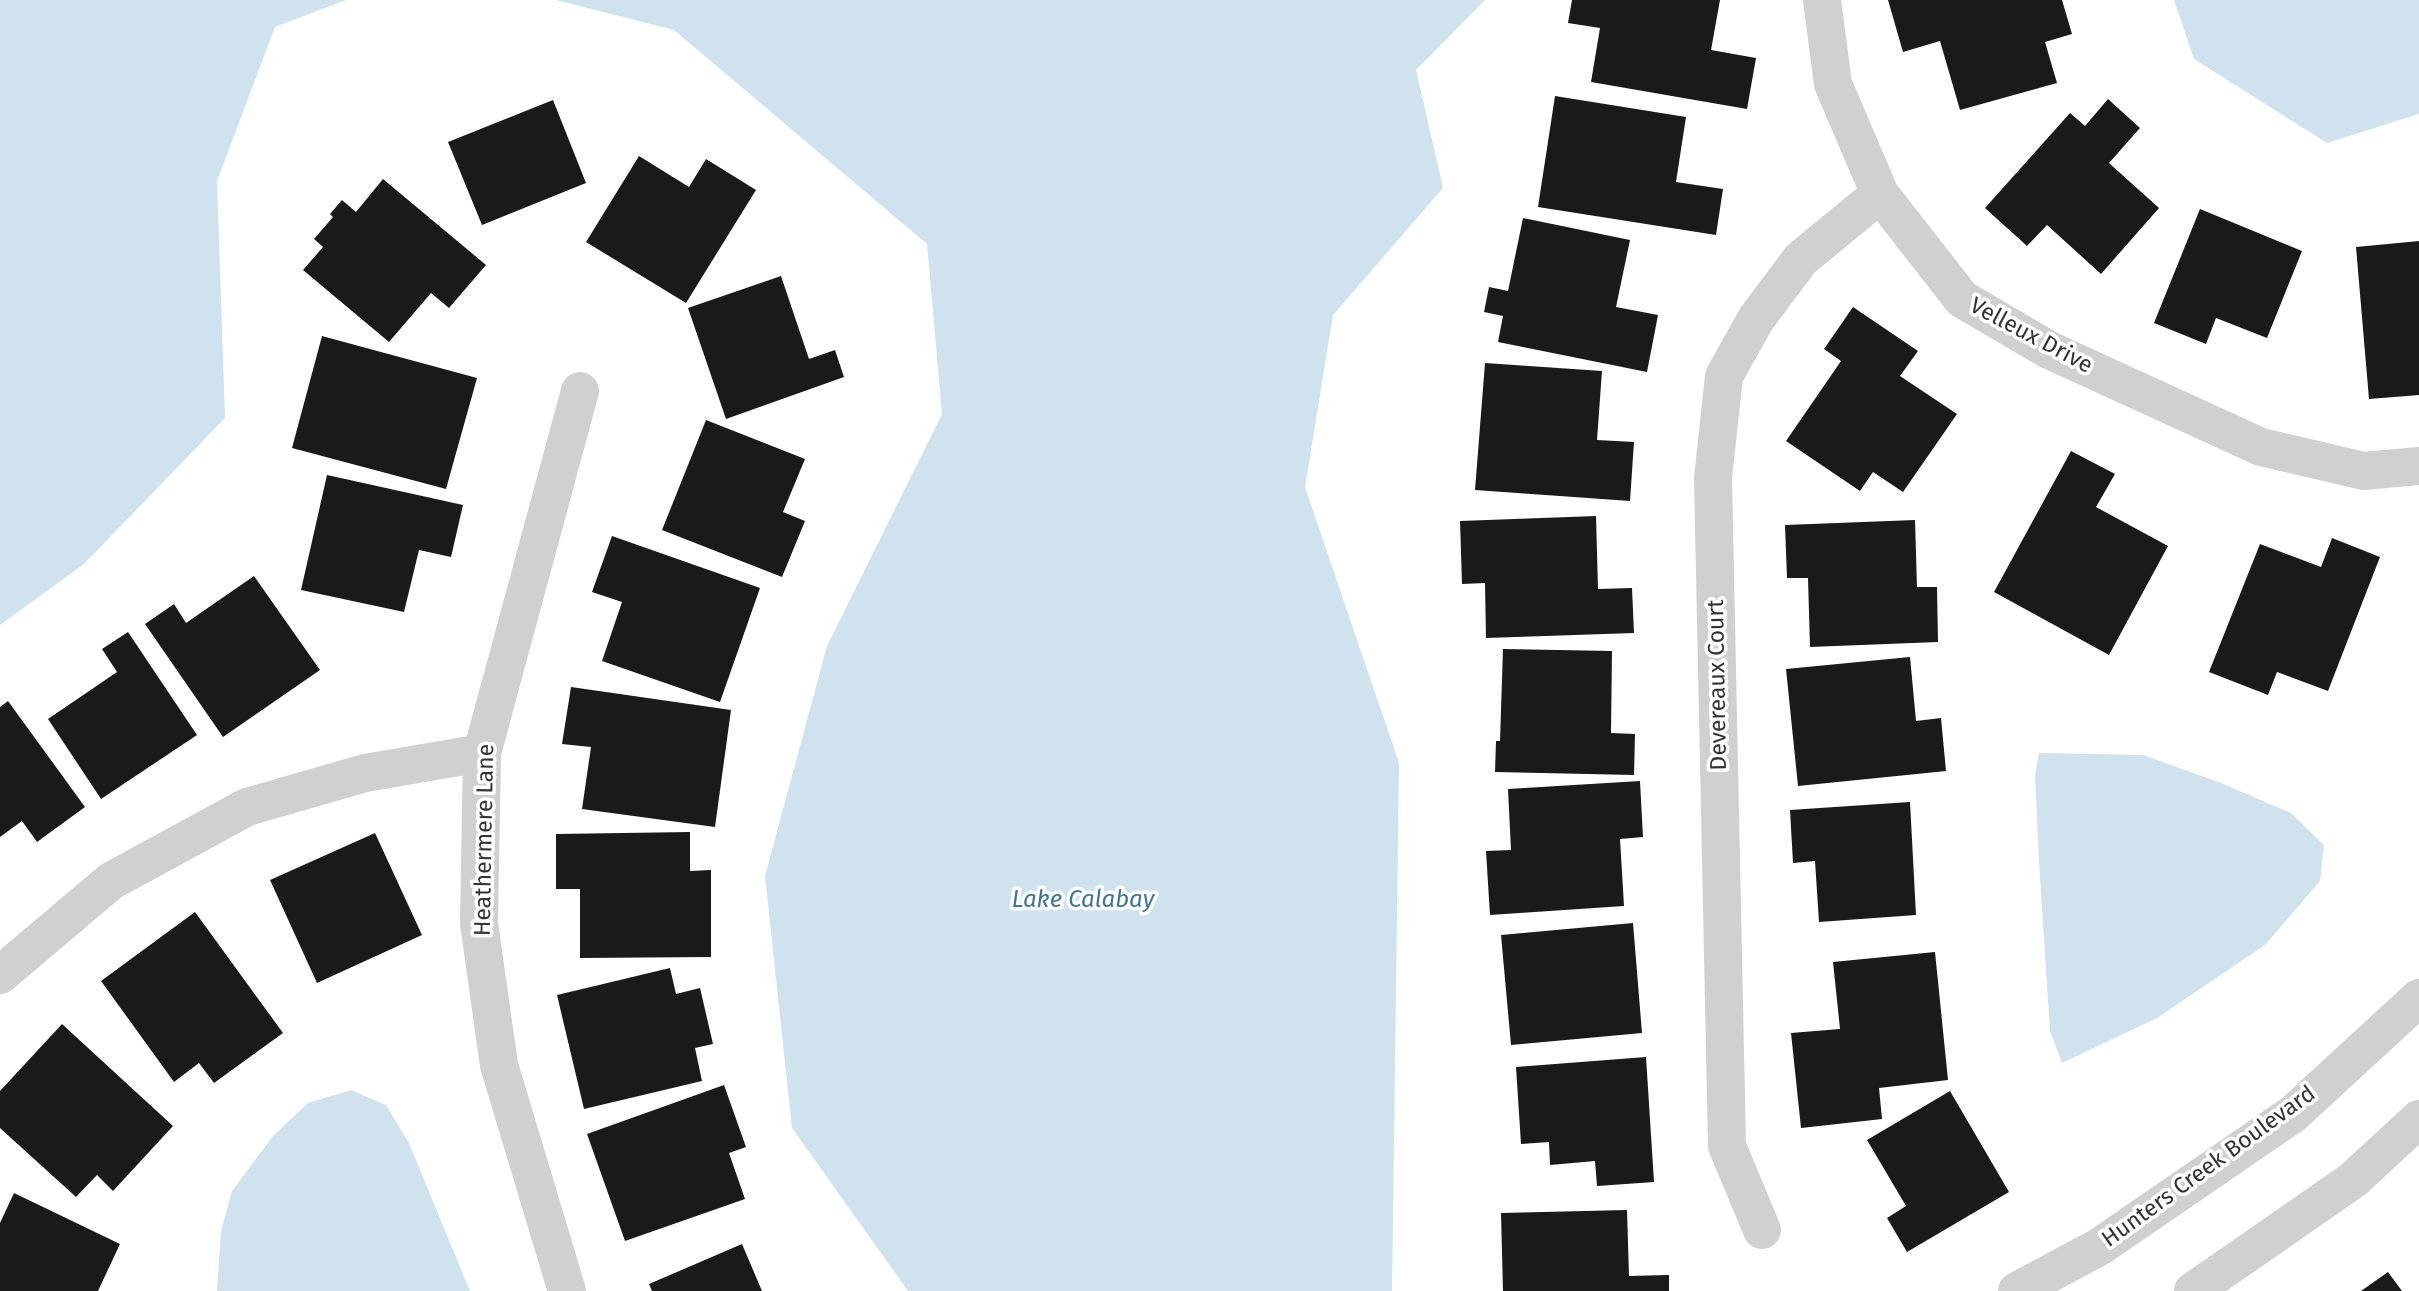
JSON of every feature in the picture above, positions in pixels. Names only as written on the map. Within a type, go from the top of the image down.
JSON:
[{"type":"street","name":"Velleux Drive","points":[[1822,0],[1833,84],[1880,194],[1962,299],[2049,350],[2261,447],[2364,471],[2419,466]]},
{"type":"street","name":"Devereaux Court","points":[[1762,1230],[1727,1146],[1713,478],[1724,376],[1756,319],[1801,259],[1880,194]]},
{"type":"street","name":"Heathermere Lane","points":[[567,1291],[499,1065],[479,923],[482,753],[580,391]]},
{"type":"street","points":[[0,975],[111,881],[247,807],[365,773],[482,753]]},
{"type":"street","name":"Hunters Creek Boulevard","points":[[2017,1291],[2099,1247],[2292,1114],[2419,998]]},
{"type":"street","points":[[2193,1291],[2353,1180],[2419,1119]]},
{"type":"water","points":[[0,0],[346,0],[275,27],[217,181],[225,418],[84,564],[0,625]]},
{"type":"water","name":"Lake Calabay","points":[[556,0],[1485,0],[1416,70],[1443,188],[1333,315],[1305,487],[1399,763],[1392,1291],[908,1291],[792,1128],[765,876],[827,646],[942,414],[927,244],[674,30]]},
{"type":"water","points":[[2174,0],[2419,0],[2419,114],[2327,143],[2194,59]]},
{"type":"water","points":[[2039,753],[2143,755],[2221,783],[2291,813],[2324,845],[2320,881],[2265,945],[2157,1018],[2062,1063],[2050,1031],[2035,776]]},
{"type":"water","points":[[351,1090],[386,1105],[409,1143],[470,1291],[217,1291],[221,1231],[232,1191],[273,1136],[308,1103]]},
{"type":"building","points":[[1572,0],[1720,0],[1711,50],[1756,58],[1747,109],[1591,82],[1600,28],[1568,23]]},
{"type":"building","points":[[1888,0],[2062,0],[2072,34],[2045,42],[2057,83],[1960,110],[1940,41],[1903,52]]},
{"type":"building","points":[[1555,96],[1686,117],[1676,182],[1723,189],[1716,235],[1538,207]]},
{"type":"building","points":[[2108,99],[2140,128],[2109,163],[2159,208],[2101,274],[2047,225],[2027,246],[1985,208],[2070,113],[2085,126]]},
{"type":"building","points":[[553,100],[586,183],[482,225],[448,142]]},
{"type":"building","points":[[639,156],[689,187],[706,159],[756,190],[686,303],[586,242]]},
{"type":"building","points":[[383,179],[486,265],[449,308],[431,293],[389,342],[303,270],[323,247],[314,239],[333,217],[330,214],[342,200],[356,212]]},
{"type":"building","points":[[2200,209],[2302,251],[2267,338],[2216,318],[2206,344],[2154,323]]},
{"type":"building","points":[[1523,218],[1630,240],[1616,307],[1658,315],[1647,372],[1498,342],[1503,316],[1484,312],[1489,287],[1508,291]]},
{"type":"building","points":[[2419,241],[2419,395],[2369,399],[2356,247]]},
{"type":"building","points":[[781,276],[809,359],[835,350],[844,377],[726,419],[688,308]]},
{"type":"building","points":[[1853,307],[1918,351],[1900,376],[1957,414],[1903,492],[1873,472],[1860,491],[1786,441],[1841,361],[1824,349]]},
{"type":"building","points":[[322,336],[477,378],[446,489],[292,448]]},
{"type":"building","points":[[1485,363],[1602,371],[1597,440],[1634,442],[1630,501],[1475,490]]},
{"type":"building","points":[[706,420],[805,459],[783,512],[805,521],[782,577],[662,530]]},
{"type":"building","points":[[2071,451],[2115,474],[2096,507],[2168,546],[2109,655],[1994,592]]},
{"type":"building","points":[[327,475],[463,505],[451,557],[419,550],[404,612],[301,590]]},
{"type":"building","points":[[1596,516],[1598,589],[1632,588],[1634,633],[1486,638],[1485,583],[1462,584],[1460,521]]},
{"type":"building","points":[[1915,520],[1917,587],[1937,587],[1938,642],[1810,647],[1808,578],[1787,578],[1785,525]]},
{"type":"building","points":[[612,536],[760,588],[720,702],[602,661],[622,602],[592,592]]},
{"type":"building","points":[[2332,538],[2380,557],[2328,691],[2277,672],[2268,695],[2209,672],[2260,544],[2321,567]]},
{"type":"building","points":[[254,576],[320,670],[223,737],[145,624],[174,604],[186,623]]},
{"type":"building","points":[[128,632],[197,735],[101,799],[48,719],[117,672],[102,649]]},
{"type":"building","points":[[1503,649],[1612,651],[1611,733],[1635,734],[1634,775],[1495,772],[1496,741],[1500,741]]},
{"type":"building","points":[[1910,657],[1916,721],[1941,718],[1946,771],[1798,786],[1786,669]]},
{"type":"building","points":[[571,687],[731,710],[715,827],[582,809],[591,747],[562,744]]},
{"type":"building","points":[[8,701],[85,807],[37,842],[22,821],[0,837],[0,707]]},
{"type":"building","points":[[1640,781],[1643,837],[1620,839],[1624,906],[1490,915],[1486,851],[1511,850],[1508,789]]},
{"type":"building","points":[[1910,802],[1916,915],[1819,922],[1815,861],[1793,863],[1790,810]]},
{"type":"building","points":[[690,832],[690,871],[711,870],[711,957],[580,958],[580,889],[556,889],[556,834]]},
{"type":"building","points":[[375,833],[422,935],[317,983],[270,880]]},
{"type":"building","points":[[195,912],[283,1033],[214,1083],[199,1063],[174,1082],[101,981]]},
{"type":"building","points":[[1633,923],[1642,1033],[1511,1045],[1501,935]]},
{"type":"building","points":[[1935,952],[1948,1080],[1879,1088],[1882,1119],[1801,1128],[1791,1033],[1840,1029],[1833,962]]},
{"type":"building","points":[[670,968],[676,994],[700,988],[713,1044],[695,1048],[702,1081],[584,1109],[557,995]]},
{"type":"building","points":[[62,1024],[173,1126],[113,1191],[97,1175],[76,1197],[0,1128],[0,1091]]},
{"type":"building","points":[[1646,1057],[1654,1182],[1597,1186],[1595,1161],[1550,1165],[1549,1142],[1521,1144],[1516,1067]]},
{"type":"building","points":[[724,1085],[746,1147],[729,1153],[745,1199],[625,1241],[587,1134]]},
{"type":"building","points":[[1950,1091],[2009,1192],[1907,1252],[1887,1218],[1906,1206],[1867,1140]]},
{"type":"building","points":[[14,1193],[120,1244],[98,1291],[0,1291],[0,1223]]},
{"type":"building","points":[[1627,1210],[1629,1276],[1669,1275],[1669,1291],[1503,1291],[1501,1213]]},
{"type":"building","points":[[742,1244],[762,1291],[652,1291],[649,1284]]},
{"type":"building","points":[[2388,1272],[2402,1291],[2361,1291]]}]
